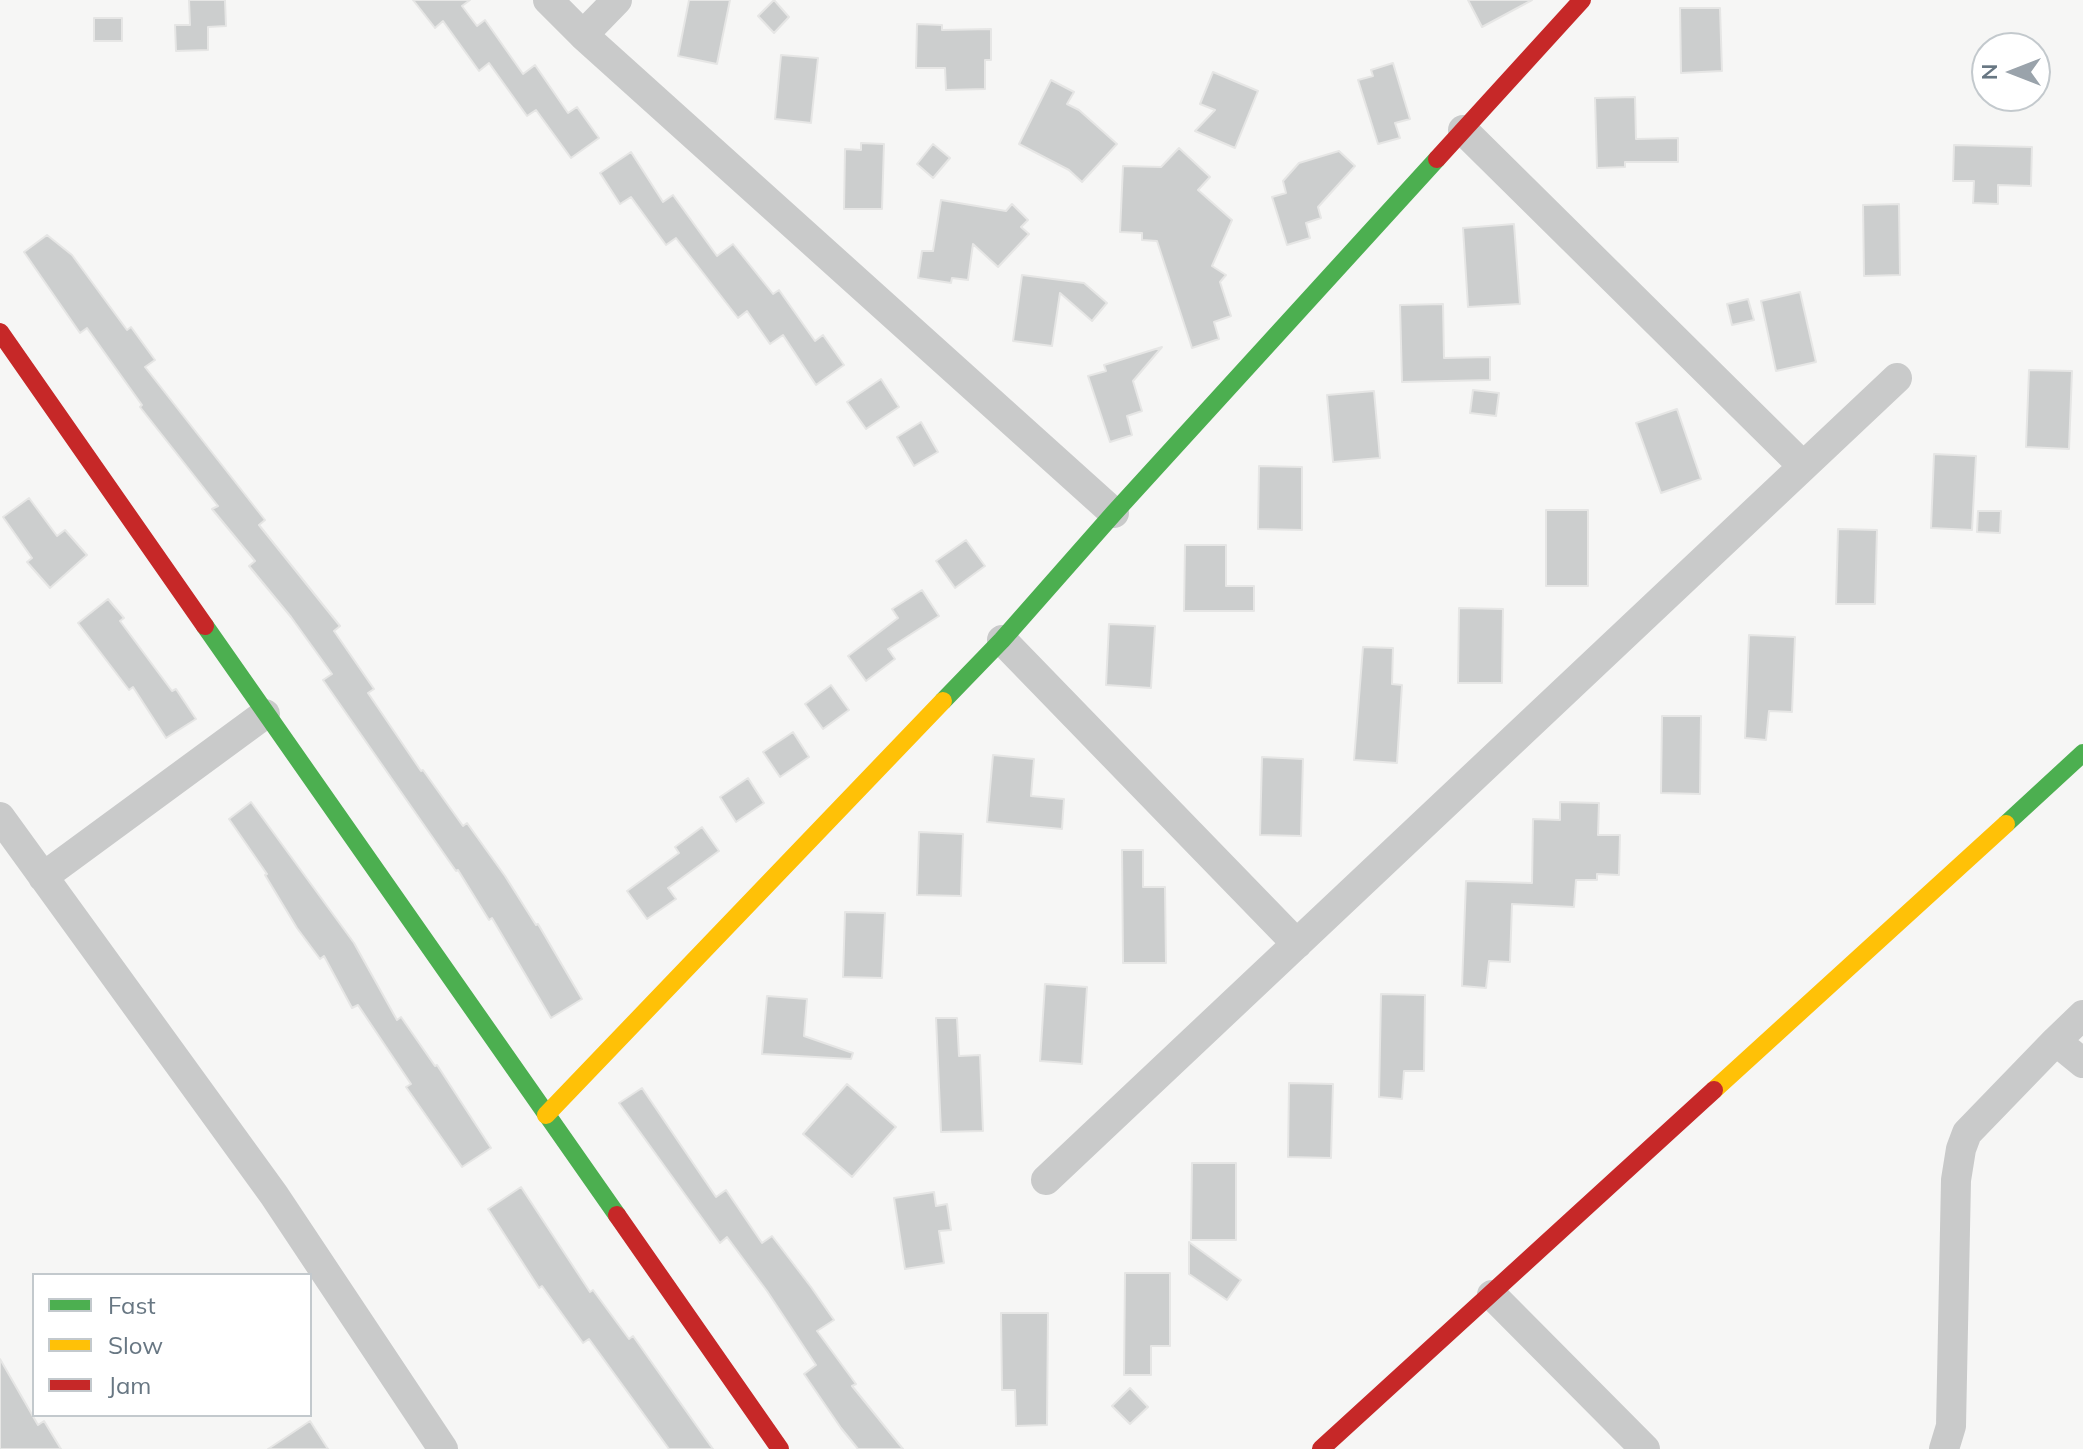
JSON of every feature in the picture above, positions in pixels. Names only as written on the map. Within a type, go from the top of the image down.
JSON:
[{"type":"street","points":[[548,0],[583,35],[1114,513]]},
{"type":"street","points":[[583,35],[617,0]]},
{"type":"street","points":[[546,1115],[1002,640],[1582,0]]},
{"type":"street","points":[[1463,130],[1803,466]]},
{"type":"street","points":[[0,332],[780,1449]]},
{"type":"street","points":[[1046,1180],[1897,378]]},
{"type":"street","points":[[1002,640],[1297,944]]},
{"type":"street","points":[[43,877],[265,714]]},
{"type":"street","points":[[1321,1449],[2083,753]]},
{"type":"street","points":[[0,817],[274,1195],[443,1449]]},
{"type":"street","points":[[1944,1449],[1951,1426],[1956,1180],[1961,1149],[1967,1133],[2083,1015]]},
{"type":"street","points":[[2056,1041],[2083,1063]]},
{"type":"street","points":[[1492,1295],[1645,1449]]},
{"type":"building","points":[[189,0],[225,0],[226,26],[208,27],[208,50],[176,51],[175,25],[190,25]]},
{"type":"building","points":[[413,0],[470,0],[462,6],[477,26],[485,20],[523,74],[535,65],[568,113],[577,107],[599,138],[571,158],[536,110],[527,116],[489,63],[479,71],[443,21],[435,28]]},
{"type":"building","points":[[689,0],[730,0],[717,64],[678,56]]},
{"type":"building","points":[[774,0],[789,17],[774,33],[758,16]]},
{"type":"building","points":[[1468,0],[1532,0],[1482,27]]},
{"type":"building","points":[[1680,8],[1720,8],[1722,71],[1681,73]]},
{"type":"building","points":[[94,18],[122,18],[122,41],[94,41]]},
{"type":"building","points":[[917,24],[942,25],[942,30],[991,29],[991,60],[985,60],[985,89],[946,90],[945,68],[916,68]]},
{"type":"building","points":[[781,55],[818,58],[811,123],[775,119]]},
{"type":"building","points":[[1393,63],[1410,119],[1395,123],[1400,138],[1378,144],[1358,80],[1373,76],[1371,70]]},
{"type":"building","points":[[1213,72],[1258,91],[1235,148],[1195,131],[1215,110],[1200,104]]},
{"type":"building","points":[[1051,80],[1074,92],[1067,104],[1079,110],[1117,144],[1082,182],[1069,170],[1019,144]]},
{"type":"building","points":[[1635,97],[1636,139],[1678,138],[1678,162],[1625,162],[1625,167],[1597,168],[1595,98]]},
{"type":"building","points":[[861,143],[884,144],[882,209],[844,209],[845,149],[861,150]]},
{"type":"building","points":[[933,144],[950,158],[933,178],[917,164]]},
{"type":"building","points":[[1954,145],[2032,147],[2031,186],[1998,185],[1998,204],[1973,203],[1974,181],[1953,181]]},
{"type":"building","points":[[1179,148],[1210,177],[1198,190],[1232,220],[1212,266],[1226,275],[1220,282],[1231,316],[1214,322],[1219,339],[1192,348],[1157,241],[1142,240],[1142,233],[1120,232],[1123,166],[1161,167]]},
{"type":"building","points":[[1339,151],[1355,166],[1318,207],[1321,218],[1306,223],[1310,238],[1287,245],[1272,197],[1286,193],[1283,181],[1299,163]]},
{"type":"building","points":[[631,152],[663,202],[673,195],[717,256],[733,244],[773,294],[779,290],[815,341],[823,335],[844,365],[816,385],[783,335],[770,344],[747,311],[738,318],[676,238],[666,245],[631,197],[620,204],[600,173]]},
{"type":"building","points":[[941,200],[1006,211],[1012,204],[1028,220],[1021,227],[1029,234],[998,267],[973,244],[968,280],[952,278],[951,283],[918,278],[922,251],[933,251]]},
{"type":"building","points":[[1899,204],[1900,275],[1864,276],[1863,205]]},
{"type":"building","points":[[1514,224],[1520,304],[1468,307],[1463,228]]},
{"type":"building","points":[[47,235],[72,255],[127,330],[131,327],[155,360],[145,367],[265,520],[259,525],[340,626],[334,631],[374,689],[368,693],[421,771],[463,826],[467,823],[505,876],[538,924],[582,999],[551,1018],[492,918],[489,920],[458,870],[323,680],[332,674],[249,566],[255,561],[212,509],[218,506],[140,407],[142,405],[87,328],[80,333],[24,252]]},
{"type":"building","points":[[1022,275],[1084,283],[1107,303],[1092,321],[1060,293],[1052,346],[1013,341]]},
{"type":"building","points":[[1800,292],[1816,362],[1776,371],[1761,301]]},
{"type":"building","points":[[1748,299],[1754,320],[1732,325],[1727,304]]},
{"type":"building","points":[[1443,304],[1444,358],[1490,357],[1490,380],[1402,382],[1400,305]]},
{"type":"building","points":[[1162,347],[1133,381],[1142,411],[1127,416],[1132,435],[1110,442],[1088,376],[1106,371],[1104,365]]},
{"type":"building","points":[[2029,370],[2072,371],[2069,449],[2026,447]]},
{"type":"building","points":[[881,379],[899,407],[866,429],[847,402]]},
{"type":"building","points":[[1473,390],[1499,393],[1496,416],[1470,413]]},
{"type":"building","points":[[1374,391],[1380,458],[1333,462],[1327,395]]},
{"type":"building","points":[[1677,409],[1701,479],[1661,493],[1636,423]]},
{"type":"building","points":[[921,422],[938,452],[914,466],[897,437]]},
{"type":"building","points":[[1934,454],[1976,456],[1972,530],[1931,528]]},
{"type":"building","points":[[1259,466],[1302,467],[1302,530],[1258,529]]},
{"type":"building","points":[[29,498],[57,536],[65,530],[87,555],[50,588],[27,562],[32,558],[3,517]]},
{"type":"building","points":[[1546,510],[1588,510],[1588,586],[1546,586]]},
{"type":"building","points":[[1978,511],[2001,511],[2000,533],[1977,532]]},
{"type":"building","points":[[1838,529],[1877,530],[1875,604],[1836,604]]},
{"type":"building","points":[[966,540],[985,566],[955,588],[936,561]]},
{"type":"building","points":[[1185,545],[1226,545],[1226,586],[1254,586],[1254,611],[1184,611]]},
{"type":"building","points":[[922,590],[939,616],[888,649],[895,659],[866,681],[848,656],[898,618],[892,609]]},
{"type":"building","points":[[108,599],[124,618],[120,621],[172,691],[176,689],[196,719],[166,738],[133,687],[129,690],[78,623]]},
{"type":"building","points":[[1459,608],[1503,609],[1502,683],[1458,683]]},
{"type":"building","points":[[1109,624],[1155,626],[1151,688],[1106,685]]},
{"type":"building","points":[[1749,635],[1795,637],[1792,712],[1769,711],[1766,740],[1745,738]]},
{"type":"building","points":[[1363,647],[1393,648],[1392,684],[1402,685],[1397,763],[1354,760]]},
{"type":"building","points":[[831,685],[849,710],[823,729],[805,704]]},
{"type":"building","points":[[1662,716],[1701,716],[1700,794],[1661,793]]},
{"type":"building","points":[[793,732],[809,757],[780,777],[763,752]]},
{"type":"building","points":[[993,755],[1034,759],[1031,796],[1064,799],[1062,829],[987,822]]},
{"type":"building","points":[[1262,757],[1303,759],[1301,836],[1260,835]]},
{"type":"building","points":[[748,778],[764,803],[736,822],[720,797]]},
{"type":"building","points":[[251,802],[354,943],[397,1020],[401,1017],[437,1065],[491,1148],[462,1167],[406,1087],[411,1084],[358,1005],[352,1008],[324,956],[320,959],[297,928],[267,874],[229,819]]},
{"type":"building","points":[[1560,802],[1599,803],[1598,835],[1620,835],[1619,875],[1597,874],[1597,880],[1576,880],[1574,907],[1512,904],[1510,962],[1489,961],[1486,988],[1462,986],[1466,881],[1532,883],[1533,819],[1560,820]]},
{"type":"building","points":[[702,827],[719,851],[668,888],[676,899],[647,919],[627,891],[679,853],[675,847]]},
{"type":"building","points":[[919,832],[963,834],[961,896],[917,895]]},
{"type":"building","points":[[1122,850],[1143,850],[1143,887],[1165,887],[1166,963],[1123,963]]},
{"type":"building","points":[[845,912],[885,913],[882,978],[843,977]]},
{"type":"building","points":[[1045,984],[1087,987],[1082,1064],[1040,1061]]},
{"type":"building","points":[[1381,994],[1425,995],[1424,1071],[1404,1071],[1402,1099],[1379,1097]]},
{"type":"building","points":[[767,996],[807,999],[804,1036],[853,1053],[851,1059],[762,1054]]},
{"type":"building","points":[[936,1018],[957,1018],[959,1056],[980,1055],[983,1131],[941,1132]]},
{"type":"building","points":[[1289,1083],[1333,1084],[1331,1158],[1288,1157]]},
{"type":"building","points":[[847,1084],[896,1127],[852,1177],[803,1134]]},
{"type":"building","points":[[642,1088],[716,1197],[726,1190],[762,1243],[772,1236],[811,1287],[834,1320],[817,1331],[856,1384],[852,1386],[903,1449],[858,1449],[841,1428],[804,1374],[816,1365],[767,1291],[727,1237],[720,1243],[619,1103]]},
{"type":"building","points":[[1192,1163],[1236,1163],[1236,1240],[1191,1240]]},
{"type":"building","points":[[521,1187],[590,1292],[593,1290],[629,1339],[633,1336],[713,1449],[669,1449],[589,1339],[583,1343],[542,1286],[539,1288],[488,1209]]},
{"type":"building","points":[[934,1192],[936,1206],[947,1204],[951,1230],[939,1231],[944,1263],[905,1269],[894,1198]]},
{"type":"building","points":[[1189,1242],[1241,1280],[1227,1300],[1189,1274]]},
{"type":"building","points":[[1125,1273],[1170,1273],[1170,1346],[1151,1346],[1151,1375],[1124,1375]]},
{"type":"building","points":[[1001,1313],[1048,1313],[1047,1425],[1016,1426],[1015,1390],[1002,1390]]},
{"type":"building","points":[[0,1359],[32,1417],[38,1425],[44,1421],[61,1449],[0,1449]]},
{"type":"building","points":[[1130,1388],[1148,1407],[1130,1424],[1112,1406]]},
{"type":"building","points":[[310,1421],[328,1449],[268,1449]]},
{"type":"traffic: fast","points":[[943,701],[1002,640],[1437,159]]},
{"type":"traffic: fast","points":[[205,626],[617,1215]]},
{"type":"traffic: fast","points":[[2006,824],[2083,753]]},
{"type":"traffic: slow","points":[[546,1115],[943,701]]},
{"type":"traffic: slow","points":[[1714,1090],[2006,824]]},
{"type":"traffic: jam","points":[[1437,159],[1582,0]]},
{"type":"traffic: jam","points":[[0,332],[205,626]]},
{"type":"traffic: jam","points":[[1321,1449],[1714,1090]]},
{"type":"traffic: jam","points":[[617,1215],[780,1449]]}]
